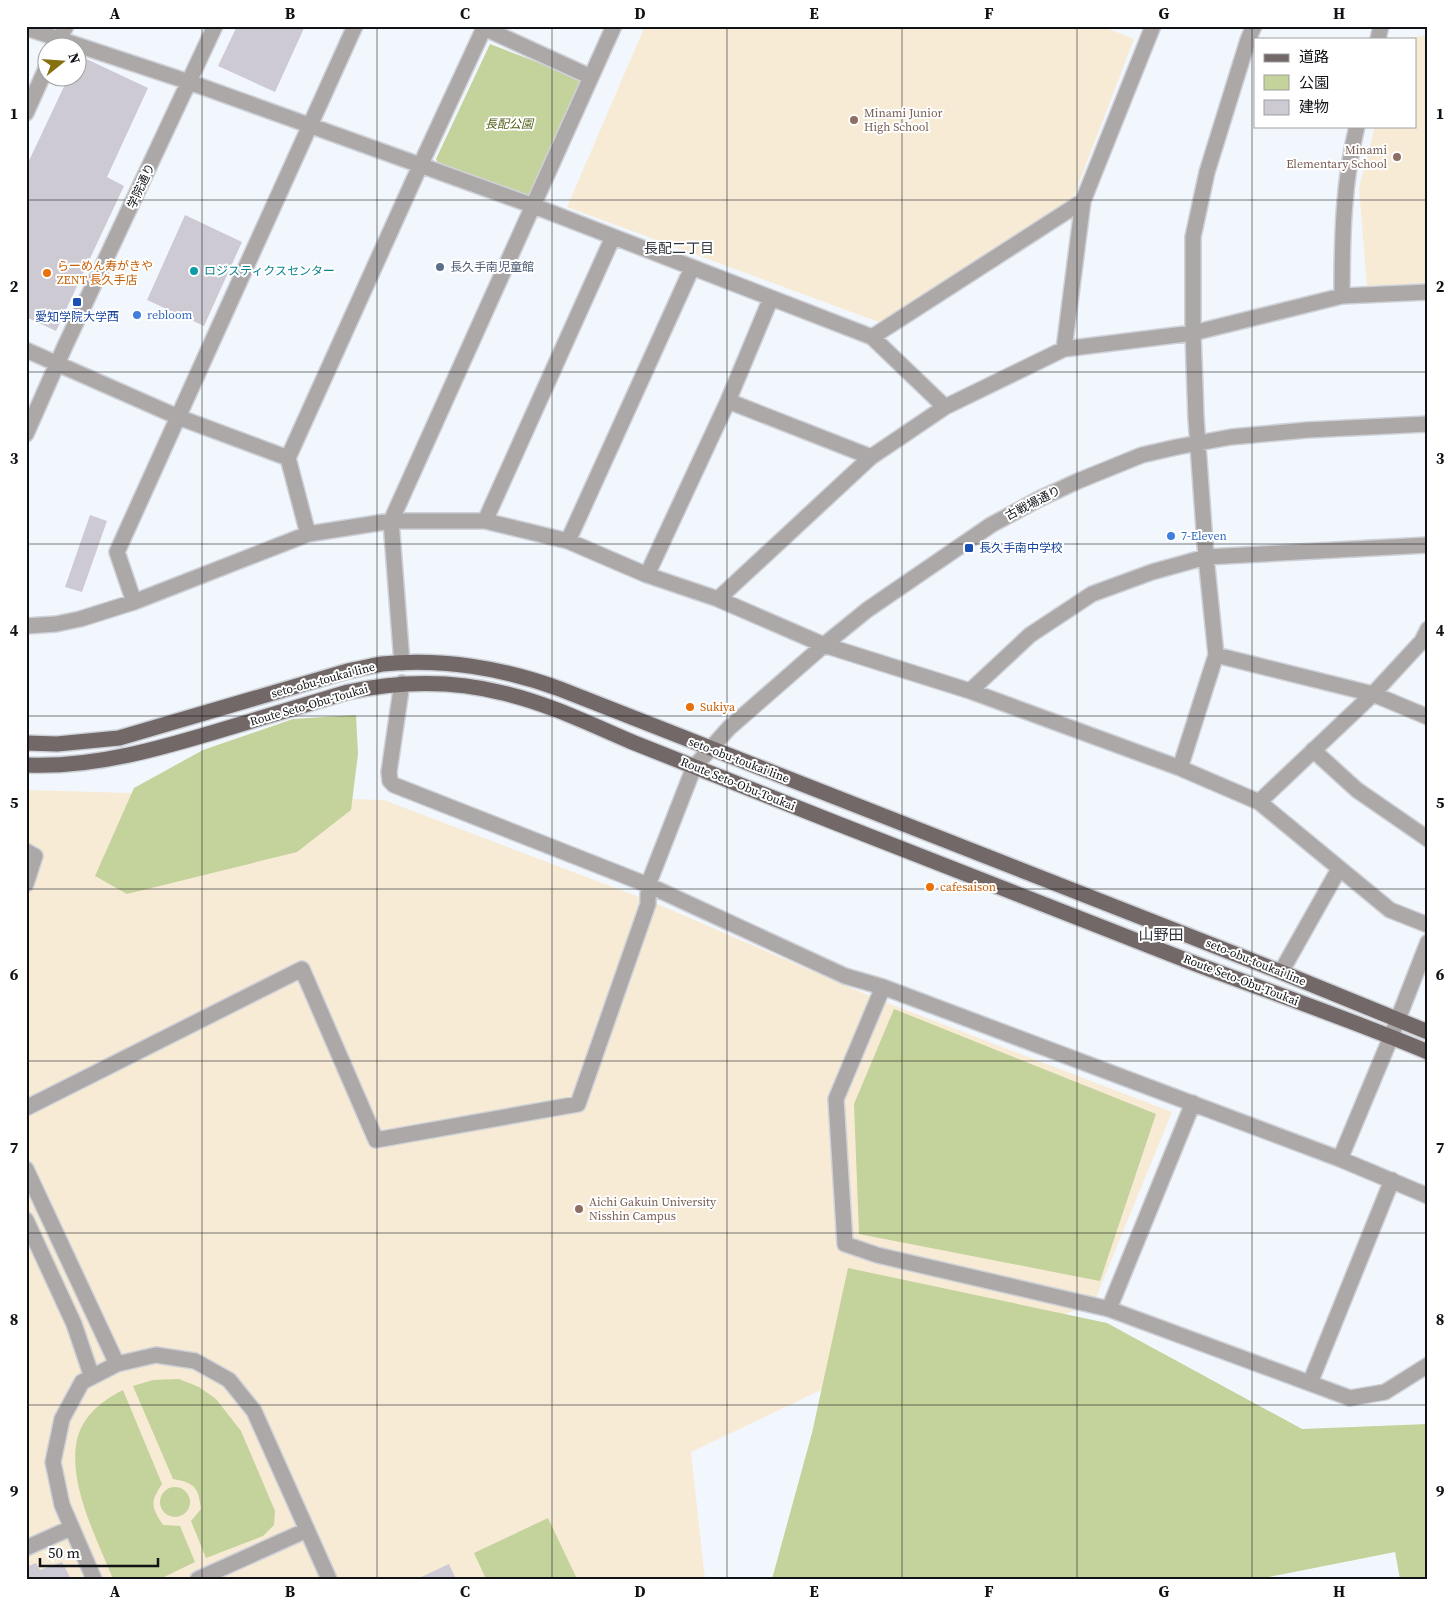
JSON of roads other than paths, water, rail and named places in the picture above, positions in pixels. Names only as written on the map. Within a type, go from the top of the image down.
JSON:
[{"type":"main road","name":"seto-obu-toukai line","points":[[26,743],[57,744],[119,738],[380,664],[402,663],[480,667],[536,680],[1281,972],[1428,1032]]},
{"type":"main road","name":"Route Seto-Obu-Toukai","points":[[26,765],[51,766],[109,760],[176,744],[348,692],[378,686],[402,683],[456,684],[504,693],[548,707],[694,767],[1197,964],[1428,1052]]},
{"type":"street","name":"学院通り","points":[[26,434],[215,26]]},
{"type":"street","points":[[134,602],[117,552],[355,26]]},
{"type":"street","points":[[402,663],[390,521],[614,26]]},
{"type":"street","points":[[1064,350],[1083,201],[1153,26]]},
{"type":"street","points":[[1180,768],[1216,655],[1206,557],[1198,442],[1193,334],[1194,237],[1207,172],[1254,26]]},
{"type":"street","points":[[308,534],[288,458],[485,27],[591,78]]},
{"type":"street","points":[[26,28],[60,38]]},
{"type":"street","points":[[88,47],[190,82],[534,206],[872,337],[945,408]]},
{"type":"street","points":[[26,113],[38,86]]},
{"type":"street","points":[[1342,296],[1342,221],[1349,159],[1357,128]]},
{"type":"street","points":[[872,337],[1083,201]]},
{"type":"street","points":[[485,521],[613,237]]},
{"type":"street","points":[[568,541],[692,268]]},
{"type":"street","points":[[718,600],[872,457],[945,408],[1064,350],[1193,334],[1342,296],[1428,292]]},
{"type":"street","points":[[647,575],[728,401],[771,298]]},
{"type":"street","points":[[26,350],[178,417],[288,458]]},
{"type":"street","points":[[728,401],[872,457]]},
{"type":"street","name":"古戦場通り","points":[[694,767],[736,722],[867,610],[956,548],[1039,498],[1142,455],[1198,442],[1306,430],[1428,424]]},
{"type":"street","points":[[26,626],[56,624],[80,619],[134,602],[308,534],[390,521],[485,521],[568,541],[647,575],[718,600],[824,645],[970,691],[1180,768],[1259,802],[1390,910],[1428,925]]},
{"type":"street","points":[[970,691],[1030,635],[1092,594],[1152,572],[1206,557],[1428,545]]},
{"type":"street","points":[[1259,802],[1373,694],[1422,641],[1428,629]]},
{"type":"street","points":[[1216,655],[1373,694],[1428,717]]},
{"type":"street","points":[[402,683],[389,772],[390,781],[394,785],[648,885],[845,976],[883,987],[1340,1159],[1428,1196]]},
{"type":"street","points":[[1313,750],[1357,790],[1428,839]]},
{"type":"street","points":[[26,1108],[302,969],[376,1140],[578,1104],[648,904],[648,885],[694,767]]},
{"type":"street","points":[[26,850],[35,856],[26,884]]},
{"type":"street","points":[[1281,972],[1339,869]]},
{"type":"street","points":[[1340,1159],[1398,1020],[1428,942]]},
{"type":"street","points":[[883,987],[836,1099],[845,1244],[876,1255],[1109,1309],[1350,1398],[1385,1392],[1428,1365]]},
{"type":"street","points":[[1109,1309],[1193,1104]]},
{"type":"street","points":[[26,1169],[117,1364]]},
{"type":"street","points":[[1310,1383],[1392,1180]]},
{"type":"street","points":[[26,1220],[74,1324],[92,1377]]},
{"type":"street","points":[[94,1579],[62,1505],[53,1462],[62,1419],[82,1382],[117,1364],[156,1355],[195,1361],[229,1380],[254,1411],[329,1579]]},
{"type":"street","points":[[26,1548],[71,1528]]},
{"type":"street","points":[[198,1579],[307,1530]]},
{"type":"place","name":"Minami Junior High School","points":[[854,120]]},
{"type":"place","name":"Minami Elementary School","points":[[1397,157]]},
{"type":"place","name":"長久手南児童館","points":[[440,267]]},
{"type":"place","name":"ロジスティクスセンター","points":[[194,271]]},
{"type":"place","name":"らーめん寿がきや ZENT 長久手店","points":[[47,273]]},
{"type":"place","name":"愛知学院大学西","points":[[77,302]]},
{"type":"place","name":"rebloom","points":[[137,315]]},
{"type":"place","name":"7-Eleven","points":[[1171,536]]},
{"type":"place","name":"長久手南中学校","points":[[969,548]]},
{"type":"place","name":"Sukiya","points":[[690,707]]},
{"type":"place","name":"cafesaison","points":[[930,887]]},
{"type":"place","name":"Aichi Gakuin University Nisshin Campus","points":[[579,1209]]},
{"type":"district","name":"長配二丁目","points":[[679,248]]},
{"type":"district","name":"山野田","points":[[1161,935]]},
{"type":"park label","name":"長配公園","points":[[509,124]]}]
